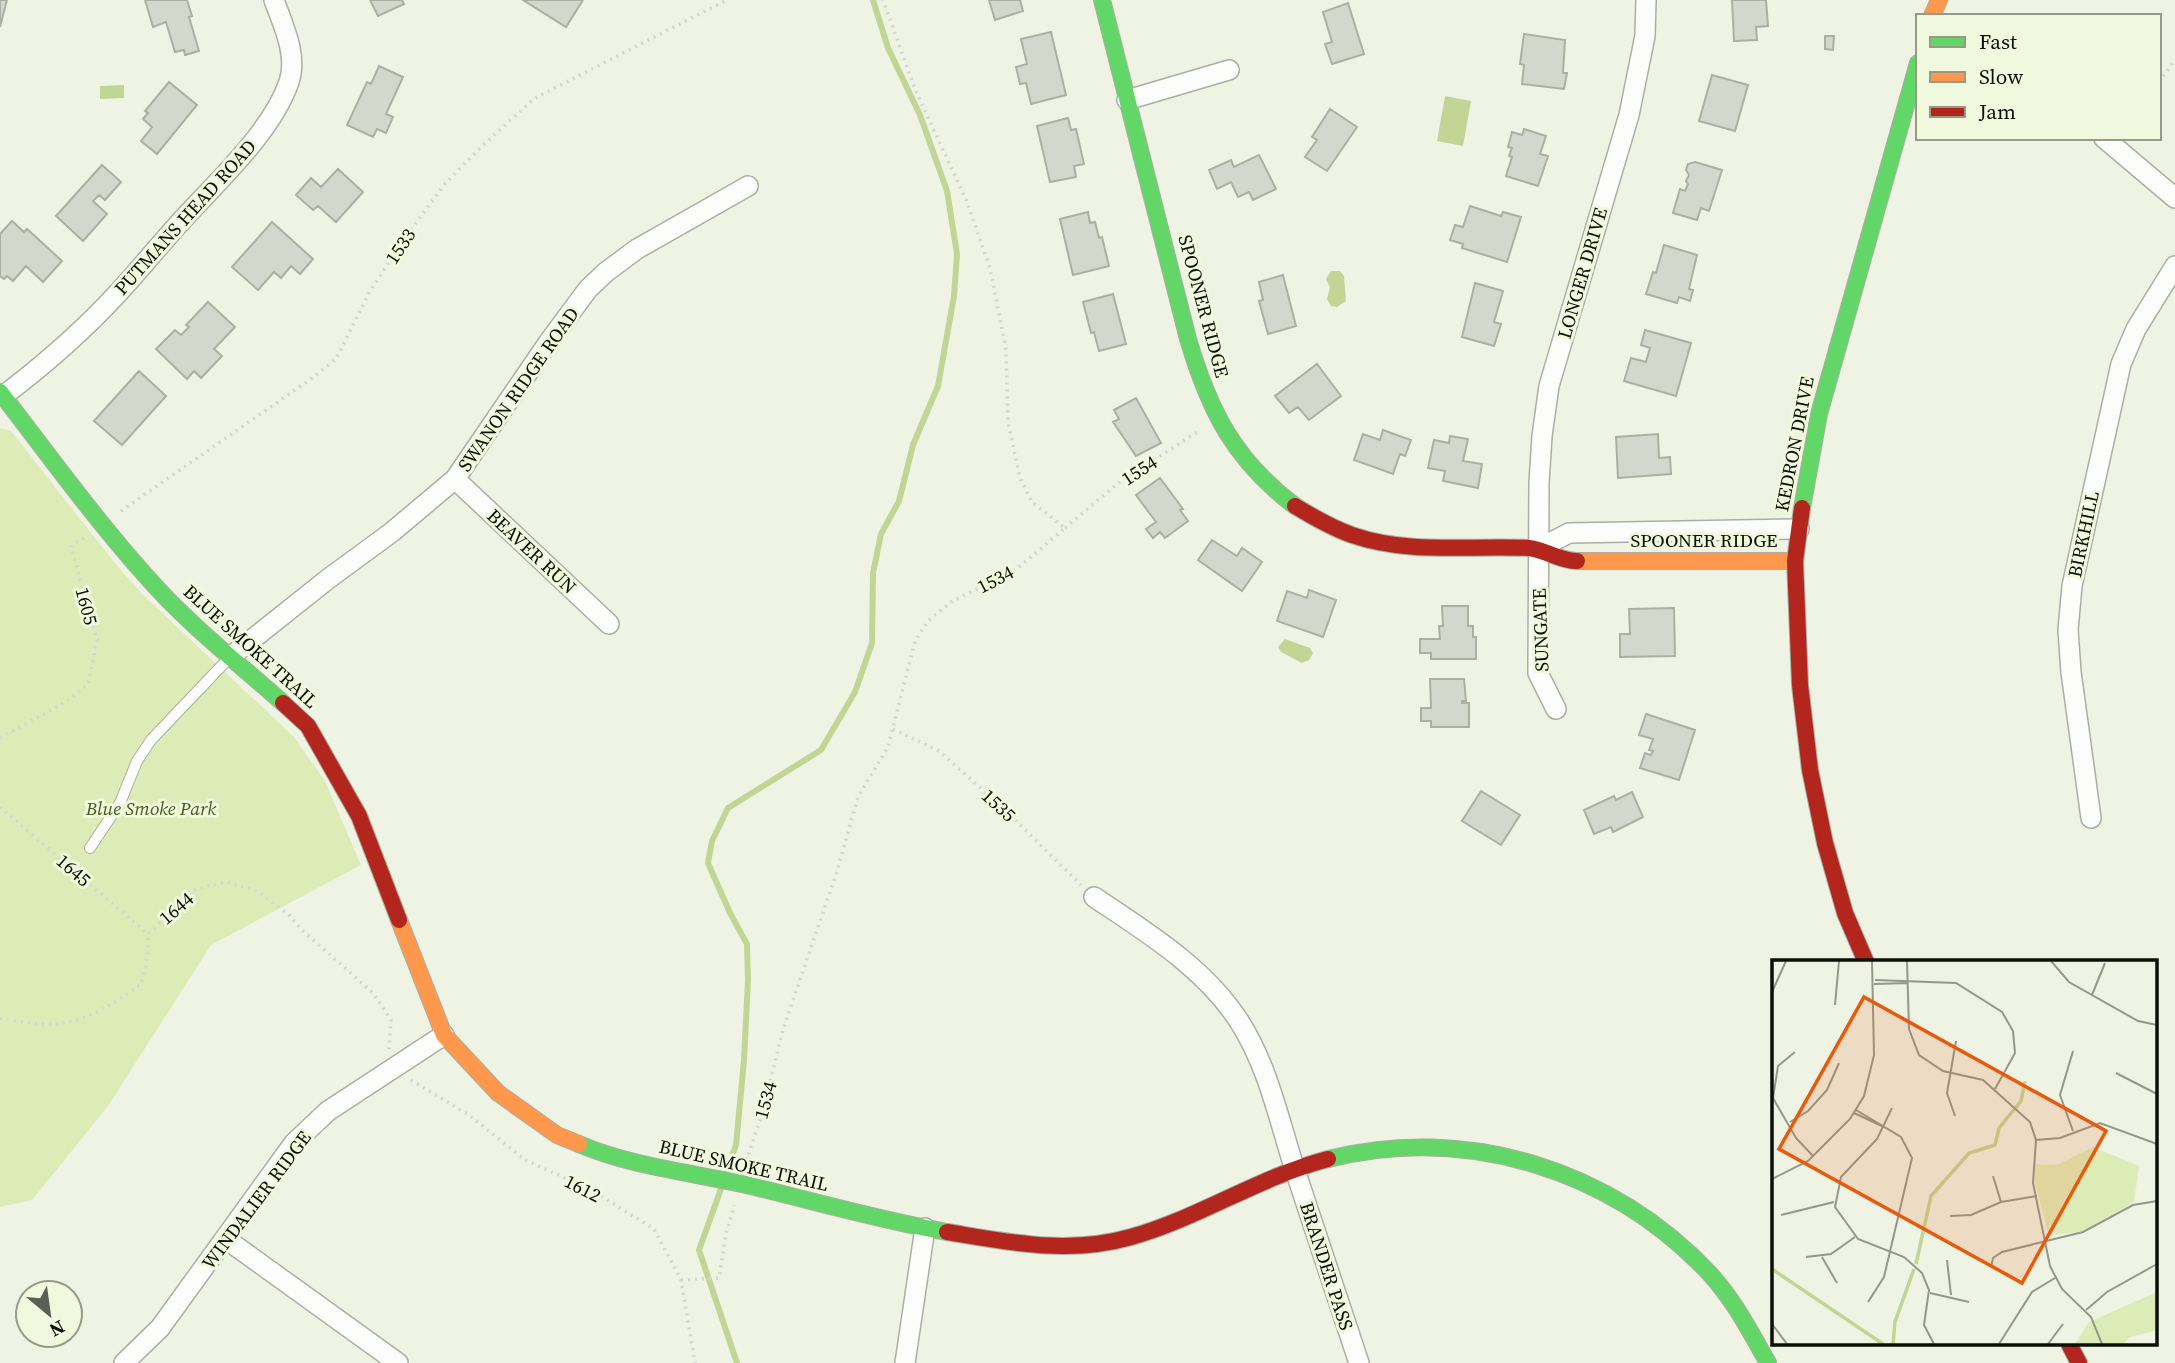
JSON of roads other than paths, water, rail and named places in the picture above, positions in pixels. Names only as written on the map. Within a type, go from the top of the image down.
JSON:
[{"type":"street","name":"PUTMANS HEAD ROAD","points":[[1,395],[49,361],[118,293],[268,122],[289,82],[292,64],[288,38],[274,0]]},
{"type":"street","name":"SPOONER RIDGE","points":[[1102,0],[1188,339],[1205,393],[1229,440],[1261,479],[1305,512],[1355,537],[1389,544],[1538,549],[1568,561],[1795,561]]},
{"type":"street","name":"LONGER DRIVE","points":[[1538,549],[1541,448],[1549,386],[1629,115],[1645,39],[1646,0]]},
{"type":"street","points":[[1128,100],[1229,70]]},
{"type":"street","name":"KEDRON DRIVE","points":[[1865,960],[1845,913],[1825,843],[1810,770],[1800,685],[1795,561],[1806,475],[1819,414],[1916,73]]},
{"type":"street","points":[[2106,140],[2175,198]]},
{"type":"street","name":"SWANON RIDGE ROAD","points":[[230,657],[392,532],[455,479],[548,342],[588,289],[606,272],[637,249],[748,186]]},
{"type":"street","name":"BIRKHILL","points":[[2091,818],[2071,672],[2068,630],[2072,586],[2121,364],[2136,329],[2175,266]]},
{"type":"street","name":"BLUE SMOKE TRAIL","points":[[1,395],[102,525],[147,578],[308,726],[359,816],[444,1035],[498,1093],[556,1135],[597,1152],[710,1179],[737,1192],[1039,1248],[1103,1243],[1157,1229],[1294,1168],[1349,1154],[1397,1148],[1453,1148],[1508,1157],[1571,1175],[1629,1206],[1681,1245],[1712,1276],[1739,1312],[1769,1363]]},
{"type":"street","name":"BEAVER RUN","points":[[455,479],[609,624]]},
{"type":"street","name":"SPOONER RIDGE","points":[[1538,549],[1569,533],[1799,529]]},
{"type":"street","name":"SUNGATE","points":[[1538,549],[1538,673],[1556,709]]},
{"type":"street","name":"BRANDER PASS","points":[[1094,897],[1165,945],[1206,981],[1239,1020],[1257,1055],[1359,1363]]},
{"type":"street","name":"WINDALIER RIDGE","points":[[124,1363],[160,1328],[294,1143],[328,1111],[444,1035]]},
{"type":"street","points":[[905,1363],[925,1228]]},
{"type":"street","points":[[226,1239],[398,1363]]},
{"type":"street","points":[[2069,1346],[2079,1363]]},
{"type":"lane","points":[[90,848],[120,803],[137,761],[151,740],[230,657]]},
{"type":"waterway","points":[[726,1173],[736,1145],[744,1060],[747,944],[708,863],[712,841],[728,808],[821,750],[855,692],[872,643],[873,573],[881,534],[899,501],[913,445],[938,386],[954,296],[957,254],[947,191],[920,115],[888,48],[873,0]]},
{"type":"waterway","points":[[722,1186],[699,1250],[737,1363]]},
{"type":"park label","name":"Blue Smoke Park","points":[[151,808]]}]
